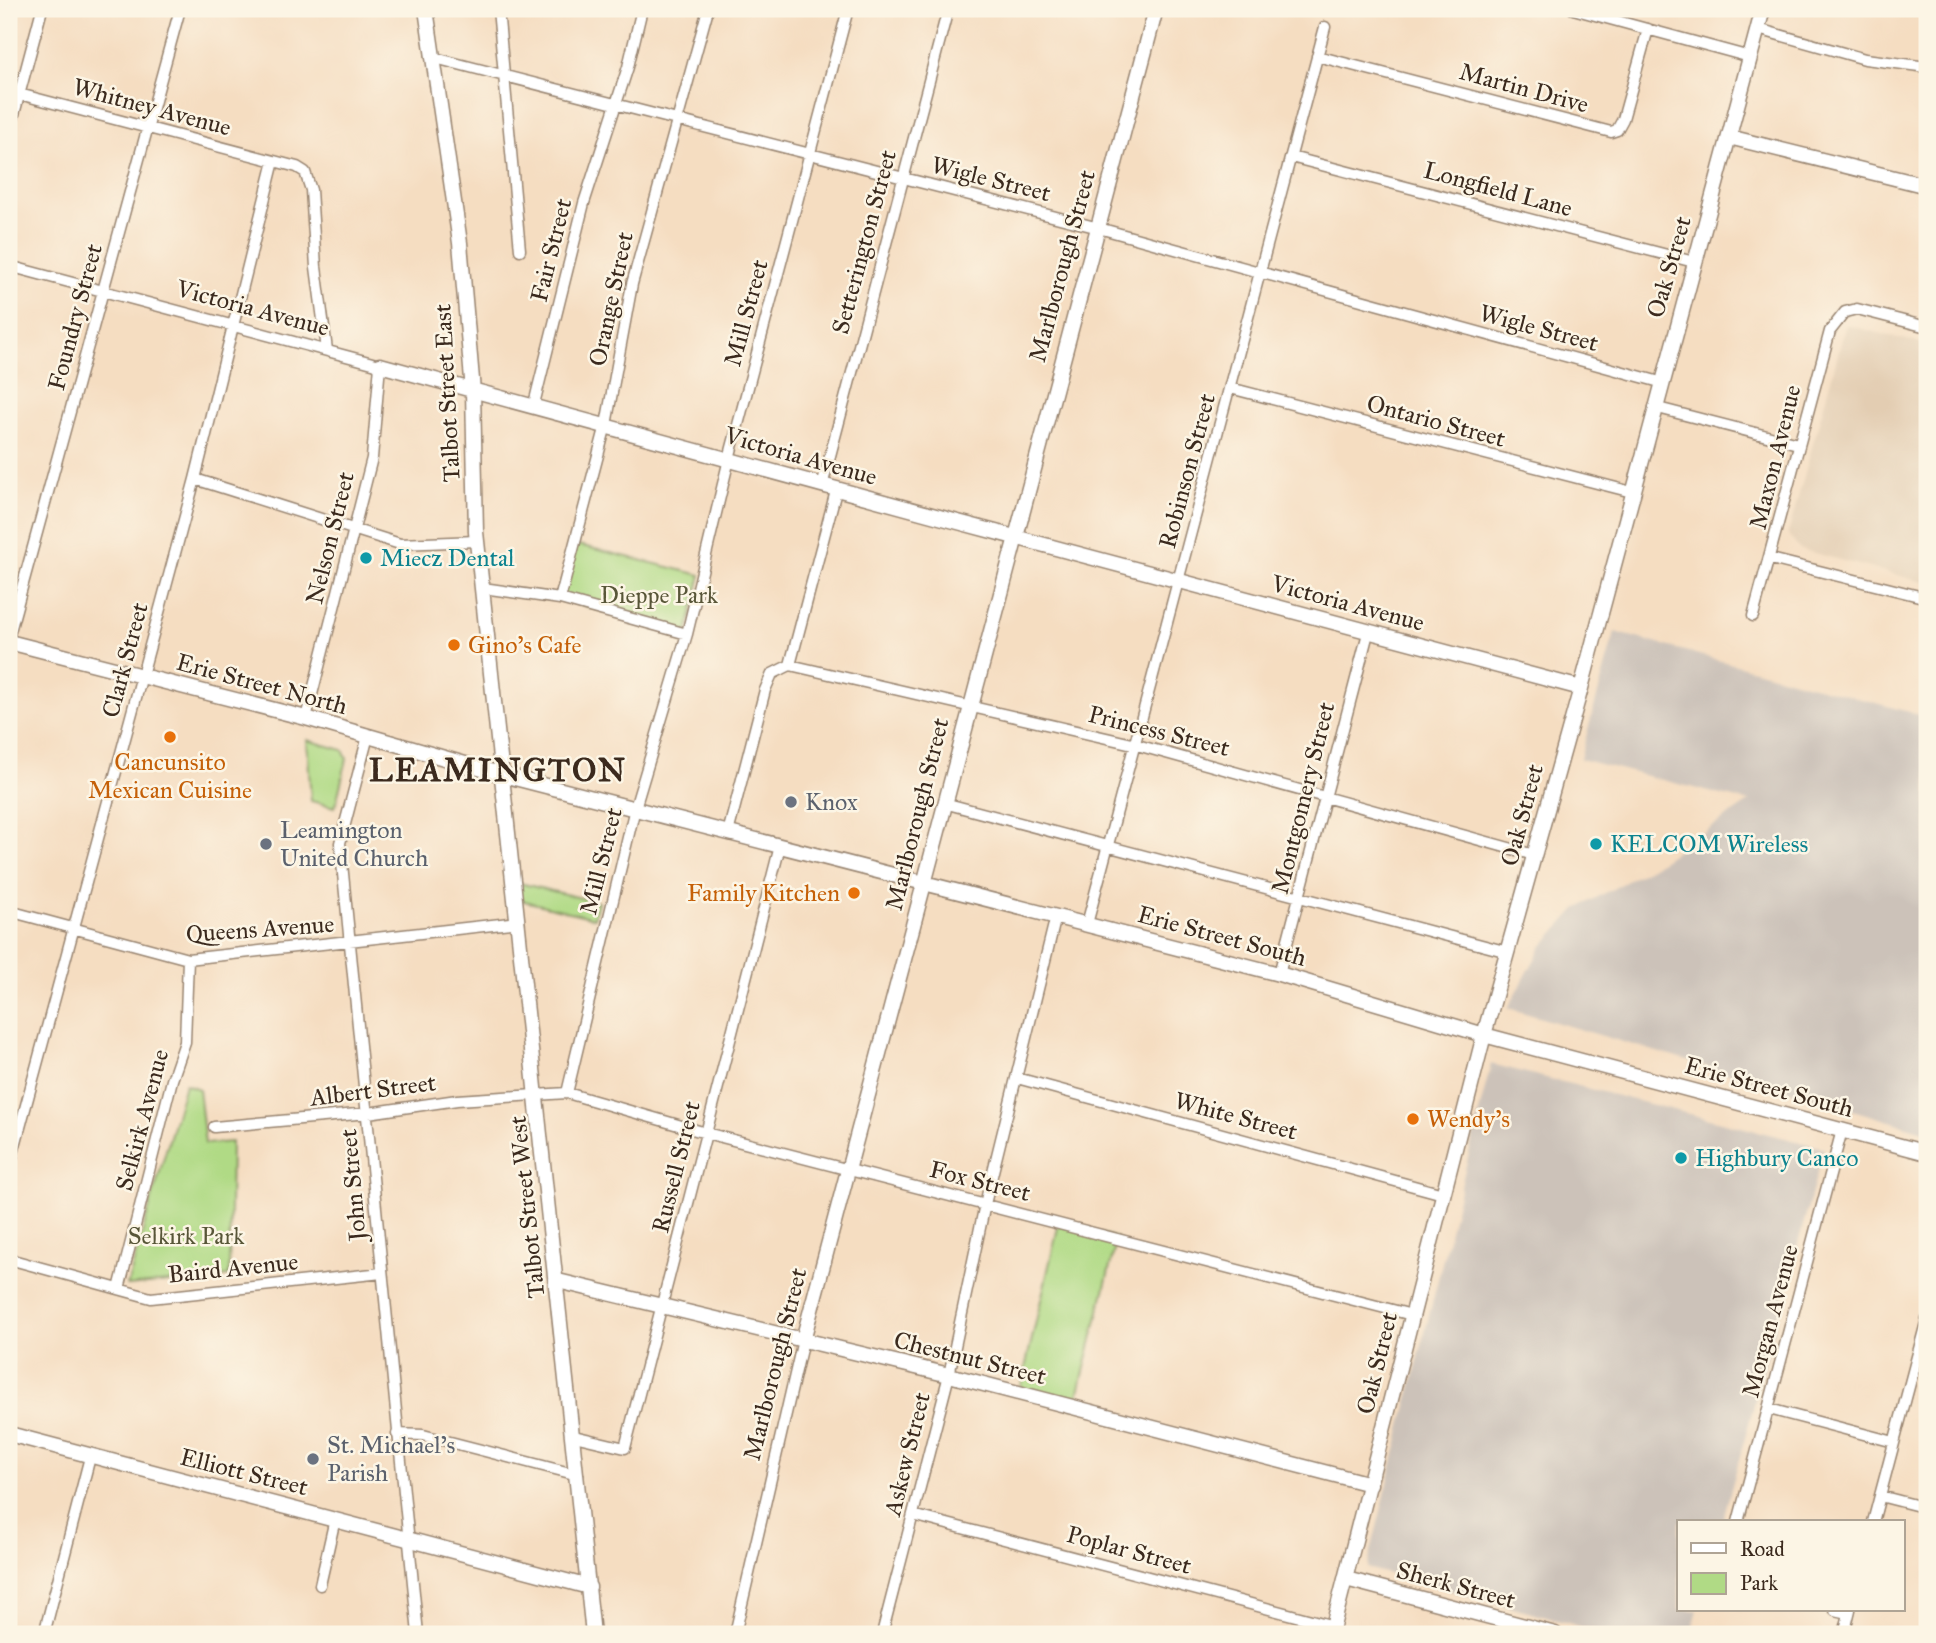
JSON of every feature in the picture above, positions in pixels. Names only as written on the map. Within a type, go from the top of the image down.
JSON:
[{"type":"street","points":[[9,133],[41,9]]},
{"type":"street","name":"Foundry Street","points":[[9,635],[180,9]]},
{"type":"street","name":"Talbot Street East","points":[[426,9],[460,243],[473,390],[477,541],[503,775]]},
{"type":"street","points":[[498,9],[520,250]]},
{"type":"street","name":"Fair Street","points":[[533,408],[584,203],[642,9]]},
{"type":"street","name":"Orange Street","points":[[560,599],[606,425],[632,284],[708,9]]},
{"type":"street","name":"Mill Street","points":[[566,1093],[635,808],[687,634],[729,459],[848,9]]},
{"type":"street","name":"Setterington Street","points":[[790,665],[903,179],[948,9]]},
{"type":"street","name":"Marlborough Street","points":[[735,1634],[803,1340],[1095,227],[1156,9]]},
{"type":"street","points":[[1573,9],[1606,13],[1648,29],[1750,57]]},
{"type":"street","name":"Oak Street","points":[[1333,1630],[1483,1035],[1581,688],[1660,382],[1763,9]]},
{"type":"street","name":"Robinson Street","points":[[1087,924],[1110,846],[1325,27]]},
{"type":"street","name":"Martin Drive","points":[[1317,56],[1611,132],[1617,130],[1623,119],[1648,29]]},
{"type":"street","points":[[1758,29],[1865,59],[1927,67]]},
{"type":"street","name":"Wigle Street","points":[[431,57],[1095,227],[1660,382]]},
{"type":"street","name":"Whitney Avenue","points":[[19,94],[297,167],[309,179],[316,267],[327,350]]},
{"type":"street","points":[[1729,137],[1927,186]]},
{"type":"street","name":"Longfield Lane","points":[[1291,157],[1693,262]]},
{"type":"street","name":"Clark Street","points":[[9,1168],[195,480],[274,161]]},
{"type":"street","name":"Victoria Avenue","points":[[9,266],[533,408],[606,425],[1368,633],[1581,688]]},
{"type":"street","name":"Maxon Avenue","points":[[1753,616],[1771,559],[1798,444],[1830,331],[1845,312],[1857,309],[1927,327]]},
{"type":"street","name":"Nelson Street","points":[[306,718],[372,457],[380,365]]},
{"type":"street","name":"Ontario Street","points":[[1230,388],[1632,492]]},
{"type":"street","points":[[1654,407],[1798,444]]},
{"type":"street","points":[[195,480],[400,544],[477,541]]},
{"type":"street","points":[[1771,559],[1927,598]]},
{"type":"street","points":[[483,588],[560,599],[687,634]]},
{"type":"street","name":"Montgomery Street","points":[[1279,974],[1368,633]]},
{"type":"street","name":"Erie Street North","points":[[9,642],[306,718],[503,775]]},
{"type":"street","points":[[728,833],[754,728],[772,674],[790,665]]},
{"type":"street","name":"Princess Street","points":[[790,665],[1136,745],[1534,855]]},
{"type":"street","name":"John Street","points":[[368,736],[340,843],[418,1634]]},
{"type":"street","name":"Erie Street South","points":[[503,775],[1279,974],[1483,1035],[1927,1153]]},
{"type":"street","name":"Talbot Street West","points":[[503,775],[593,1634]]},
{"type":"street","points":[[944,803],[1301,895],[1508,952]]},
{"type":"street","name":"Russell Street","points":[[574,1436],[625,1448],[780,846]]},
{"type":"street","name":"Queens Avenue","points":[[9,911],[188,959],[256,949],[349,943],[519,922]]},
{"type":"street","name":"Askew Street","points":[[882,1634],[948,1375],[985,1204],[1056,916]]},
{"type":"street","name":"Selkirk Avenue","points":[[119,1289],[172,1080],[185,1042],[188,959]]},
{"type":"street","name":"White Street","points":[[1017,1078],[1443,1194]]},
{"type":"street","name":"Fox Street","points":[[537,1094],[566,1093],[706,1133],[1412,1315]]},
{"type":"street","name":"Albert Street","points":[[214,1127],[368,1114],[457,1100],[537,1094]]},
{"type":"street","name":"Morgan Avenue","points":[[1739,1520],[1842,1130]]},
{"type":"street","name":"Baird Avenue","points":[[9,1259],[151,1298],[382,1273]]},
{"type":"street","name":"Chestnut Street","points":[[558,1281],[948,1375],[1370,1484]]},
{"type":"street","points":[[1874,1520],[1927,1319]]},
{"type":"street","points":[[1769,1409],[1894,1442]]},
{"type":"street","name":"Elliott Street","points":[[9,1434],[589,1587]]},
{"type":"street","points":[[397,1434],[423,1435],[578,1475]]},
{"type":"street","points":[[44,1634],[90,1457]]},
{"type":"street","points":[[1880,1496],[1927,1508]]},
{"type":"street","name":"Poplar Street","points":[[913,1515],[1333,1630]]},
{"type":"street","points":[[320,1585],[335,1519]]},
{"type":"street","name":"Sherk Street","points":[[1346,1579],[1555,1634]]},
{"type":"street","points":[[1843,1634],[1850,1612]]},
{"type":"shaded area","points":[[1846,325],[1927,345],[1927,583],[1799,549],[1788,534]]},
{"type":"shaded area","name":"Highbury Canco","points":[[1615,632],[1927,717],[1927,1132],[1508,1008],[1541,948],[1576,909],[1653,867],[1749,802],[1580,759]]},
{"type":"shaded area","name":"Highbury Canco","points":[[1491,1064],[1824,1148],[1723,1520],[1677,1520],[1677,1612],[1697,1612],[1691,1634],[1608,1634],[1367,1568]]},
{"type":"green space","name":"Dieppe Park","points":[[574,544],[701,575],[687,634],[560,599]]},
{"type":"green space","points":[[307,740],[343,750],[347,759],[335,807],[311,801]]},
{"type":"green space","points":[[515,882],[598,902],[594,918],[516,899]]},
{"type":"green space","name":"Selkirk Park","points":[[185,1084],[199,1089],[205,1144],[231,1142],[229,1276],[127,1286]]},
{"type":"green space","points":[[1059,1223],[1117,1238],[1075,1408],[1019,1394]]},
{"type":"place","name":"Miecz Dental","points":[[366,558]]},
{"type":"place","name":"Gino's Cafe","points":[[454,645]]},
{"type":"place","name":"Cancunsito Mexican Cuisine","points":[[170,737]]},
{"type":"place","name":"Knox","points":[[791,802]]},
{"type":"place","name":"Leamington United Church","points":[[266,844]]},
{"type":"place","name":"KELCOM Wireless","points":[[1596,844]]},
{"type":"place","name":"Family Kitchen","points":[[854,893]]},
{"type":"place","name":"Wendy's","points":[[1413,1119]]},
{"type":"place","name":"Highbury Canco","points":[[1681,1158]]},
{"type":"place","name":"St. Michael's Parish","points":[[313,1459]]},
{"type":"district","name":"LEAMINGTON","points":[[498,770]]}]
